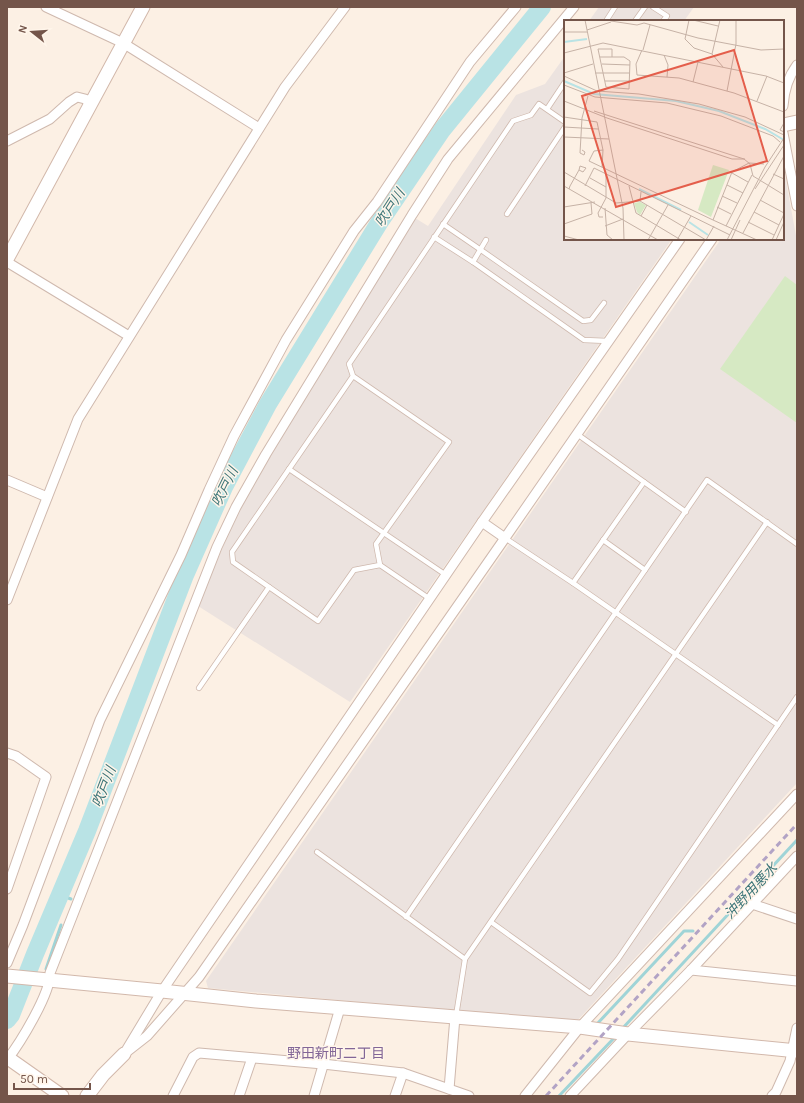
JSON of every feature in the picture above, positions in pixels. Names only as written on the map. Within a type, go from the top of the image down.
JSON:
[{"type":"street","points":[[46,7],[123,43],[259,128]]},
{"type":"street","points":[[129,336],[7,260],[143,7]]},
{"type":"street","points":[[7,600],[78,419],[259,128],[286,87],[345,7]]},
{"type":"street","points":[[7,964],[100,720],[181,555],[234,436],[286,340],[354,231],[382,195],[470,62],[516,7]]},
{"type":"street","points":[[62,1096],[8,1059],[34,1017],[51,980],[50,973],[217,547],[236,507],[266,454],[412,215],[448,159],[574,7]]},
{"type":"street","points":[[784,100],[786,88],[793,70],[797,65]]},
{"type":"street","points":[[7,141],[50,118],[76,97],[85,99],[92,104]]},
{"type":"street","points":[[784,125],[797,122]]},
{"type":"street","points":[[784,137],[797,206]]},
{"type":"street","points":[[124,1054],[162,990],[482,522],[679,240]]},
{"type":"street","points":[[87,1096],[103,1075],[124,1054],[146,1036],[199,977],[711,240]]},
{"type":"street","points":[[7,480],[48,497]]},
{"type":"street","points":[[482,522],[505,538]]},
{"type":"street","points":[[7,753],[16,756],[46,777],[7,889]]},
{"type":"street","points":[[525,1096],[580,1027],[797,794]]},
{"type":"street","points":[[570,1096],[691,970],[797,856]]},
{"type":"street","points":[[752,904],[797,919]]},
{"type":"street","points":[[691,970],[797,981]]},
{"type":"street","points":[[7,976],[340,1008],[580,1027],[628,1034],[795,1051]]},
{"type":"street","points":[[314,1096],[340,1008]]},
{"type":"street","points":[[449,1089],[455,1017]]},
{"type":"street","points":[[772,1096],[776,1092],[795,1051],[797,1028]]},
{"type":"street","points":[[173,1096],[192,1057],[199,1053],[323,1064],[402,1073],[469,1096]]},
{"type":"street","points":[[239,1096],[252,1058]]},
{"type":"street","points":[[395,1096],[402,1073]]},
{"type":"lane","points":[[607,20],[615,7]]},
{"type":"lane","points":[[636,20],[645,7]]},
{"type":"lane","points":[[653,7],[667,16],[664,20]]},
{"type":"lane","points":[[547,109],[564,84]]},
{"type":"lane","points":[[430,599],[380,565],[376,544],[449,442],[353,376],[349,364],[513,121],[531,115],[539,104],[564,121]]},
{"type":"lane","points":[[507,214],[564,128]]},
{"type":"lane","points":[[443,224],[583,321],[591,320],[604,303]]},
{"type":"lane","points":[[434,237],[584,340],[608,341]]},
{"type":"lane","points":[[472,262],[486,240]]},
{"type":"lane","points":[[353,376],[232,552],[233,562],[318,621],[354,570],[380,565]]},
{"type":"lane","points":[[577,434],[686,512]]},
{"type":"lane","points":[[289,469],[446,575]]},
{"type":"lane","points":[[406,917],[707,480],[797,544]]},
{"type":"lane","points":[[573,583],[644,482]]},
{"type":"lane","points":[[455,1017],[465,959],[766,522]]},
{"type":"lane","points":[[505,538],[573,583],[778,725]]},
{"type":"lane","points":[[603,540],[645,570]]},
{"type":"lane","points":[[199,688],[269,587]]},
{"type":"lane","points":[[491,922],[590,993],[618,960],[797,697]]},
{"type":"lane","points":[[316,852],[465,959]]},
{"type":"shaded area","points":[[599,7],[694,7],[685,20],[590,20]]},
{"type":"shaded area","points":[[564,57],[564,240],[671,240],[350,702],[198,606],[240,506],[415,218],[428,226],[516,95],[545,84]]},
{"type":"shaded area","points":[[784,170],[797,241],[797,783],[576,1022],[208,988],[206,981],[720,240],[784,240]]},
{"type":"green space","points":[[785,276],[797,285],[797,423],[720,369]]},
{"type":"waterway","name":"吹戸川","points":[[7,1020],[11,1015],[87,831],[185,575],[224,487],[268,404],[379,223],[442,130],[542,7]]},
{"type":"waterway","name":"沖野用悪水","points":[[621,1030],[797,840]]},
{"type":"waterway","name":"沖野用悪水","points":[[60,895],[71,899]]},
{"type":"waterway","name":"沖野用悪水","points":[[46,969],[61,925]]},
{"type":"waterway","name":"沖野用悪水","points":[[597,1024],[684,931],[693,931]]},
{"type":"waterway","points":[[559,1096],[615,1037]]},
{"type":"railway","points":[[546,1096],[797,824]]},
{"type":"district","name":"野田新町二丁目","points":[[336,1053]]}]
